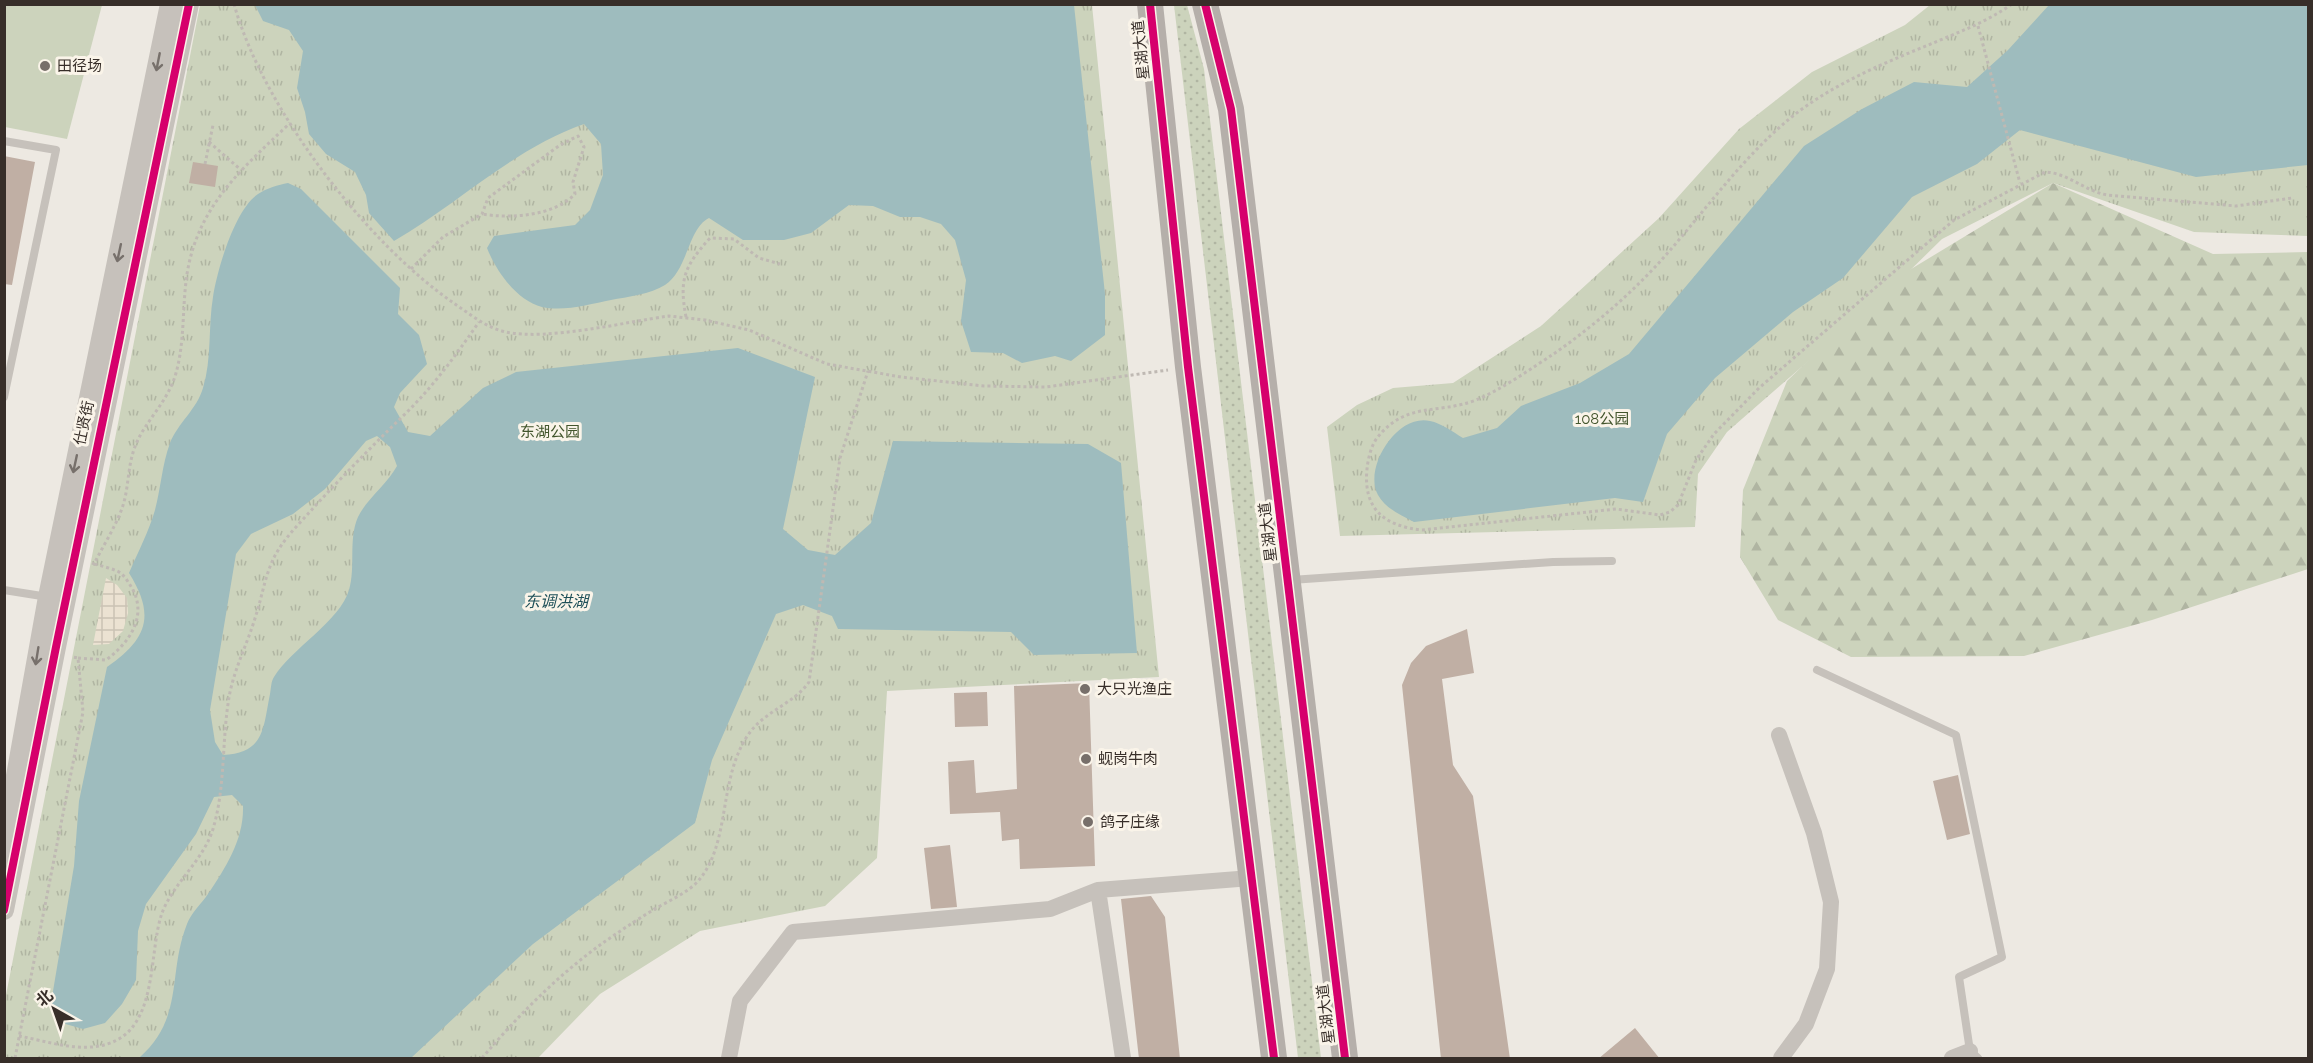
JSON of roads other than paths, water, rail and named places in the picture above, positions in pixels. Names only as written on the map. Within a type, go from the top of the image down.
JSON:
[{"type":"main road","name":"星湖大道","points":[[1150,4],[1188,367],[1274,1059]]},
{"type":"main road","name":"星湖大道","points":[[1205,4],[1231,108],[1345,1059]]},
{"type":"street","name":"仕贤街","points":[[4,843],[57,598],[170,4]]},
{"type":"street","points":[[7,889],[57,598],[189,4]]},
{"type":"street","points":[[1779,735],[1814,833],[1831,902],[1827,969],[1806,1024],[1781,1059]]},
{"type":"street","points":[[729,1059],[740,1001],[793,932],[1050,909],[1098,890],[1251,878]]},
{"type":"street","points":[[1098,890],[1123,1059]]},
{"type":"street","points":[[1952,1059],[1974,1055]]},
{"type":"lane","points":[[4,141],[56,150],[7,369],[4,397]]},
{"type":"lane","points":[[1287,580],[1553,562],[1612,561]]},
{"type":"lane","points":[[4,590],[57,598]]},
{"type":"lane","points":[[1817,670],[1956,735],[2002,957],[1959,977],[1974,1055]]},
{"type":"water","points":[[255,5],[1074,5],[1105,294],[1105,335],[1071,361],[1055,356],[1022,363],[1003,353],[971,352],[961,321],[966,280],[955,240],[941,224],[920,217],[900,217],[873,206],[849,205],[811,233],[784,240],[743,240],[709,218],[696,231],[679,270],[673,278],[653,291],[568,308],[550,308],[533,304],[508,284],[487,248],[494,236],[575,225],[590,210],[603,175],[601,144],[584,124],[558,135],[510,162],[394,241],[369,213],[366,195],[355,172],[326,154],[309,134],[297,88],[303,51],[289,30],[263,21]]},
{"type":"water","points":[[2049,5],[2308,5],[2308,165],[2196,177],[2020,130],[1977,164],[1912,197],[1843,278],[1793,312],[1715,378],[1667,434],[1643,502],[1615,498],[1414,522],[1394,511],[1381,500],[1375,484],[1375,471],[1379,458],[1395,434],[1406,425],[1418,421],[1430,421],[1463,438],[1497,428],[1521,406],[1580,383],[1629,354],[1804,146],[1862,109],[1914,82],[1967,87],[2008,50]]},
{"type":"water","name":"东调洪湖","points":[[288,183],[301,189],[400,288],[398,314],[419,335],[427,364],[400,393],[394,407],[408,432],[430,436],[483,388],[516,372],[738,348],[815,377],[783,529],[808,550],[835,555],[871,523],[893,441],[1088,444],[1121,463],[1137,653],[1034,655],[1011,632],[838,629],[832,616],[803,605],[776,614],[712,760],[695,823],[533,944],[411,1058],[139,1058],[153,1043],[169,1011],[181,943],[189,920],[227,863],[237,841],[243,818],[243,806],[232,795],[214,797],[196,834],[146,904],[138,931],[136,980],[122,1004],[105,1023],[83,1029],[62,1023],[50,1009],[74,866],[79,801],[107,667],[131,647],[143,626],[143,602],[129,573],[153,518],[170,443],[203,388],[208,366],[213,297],[228,241],[242,213],[258,194]],"holes":[[[377,436],[390,447],[397,466],[358,517],[353,535],[351,581],[344,601],[326,624],[282,666],[274,677],[260,737],[247,749],[223,755],[215,742],[210,710],[236,554],[251,534],[293,514],[325,489],[366,441]]]},
{"type":"place","name":"田径场","points":[[45,66]]},
{"type":"place","name":"大只光渔庄","points":[[1085,689]]},
{"type":"place","name":"蚬岗牛肉","points":[[1086,759]]},
{"type":"place","name":"鸽子庄缘","points":[[1088,822]]},
{"type":"park label","name":"108公园","points":[[1602,419]]},
{"type":"park label","name":"东湖公园","points":[[550,432]]}]
